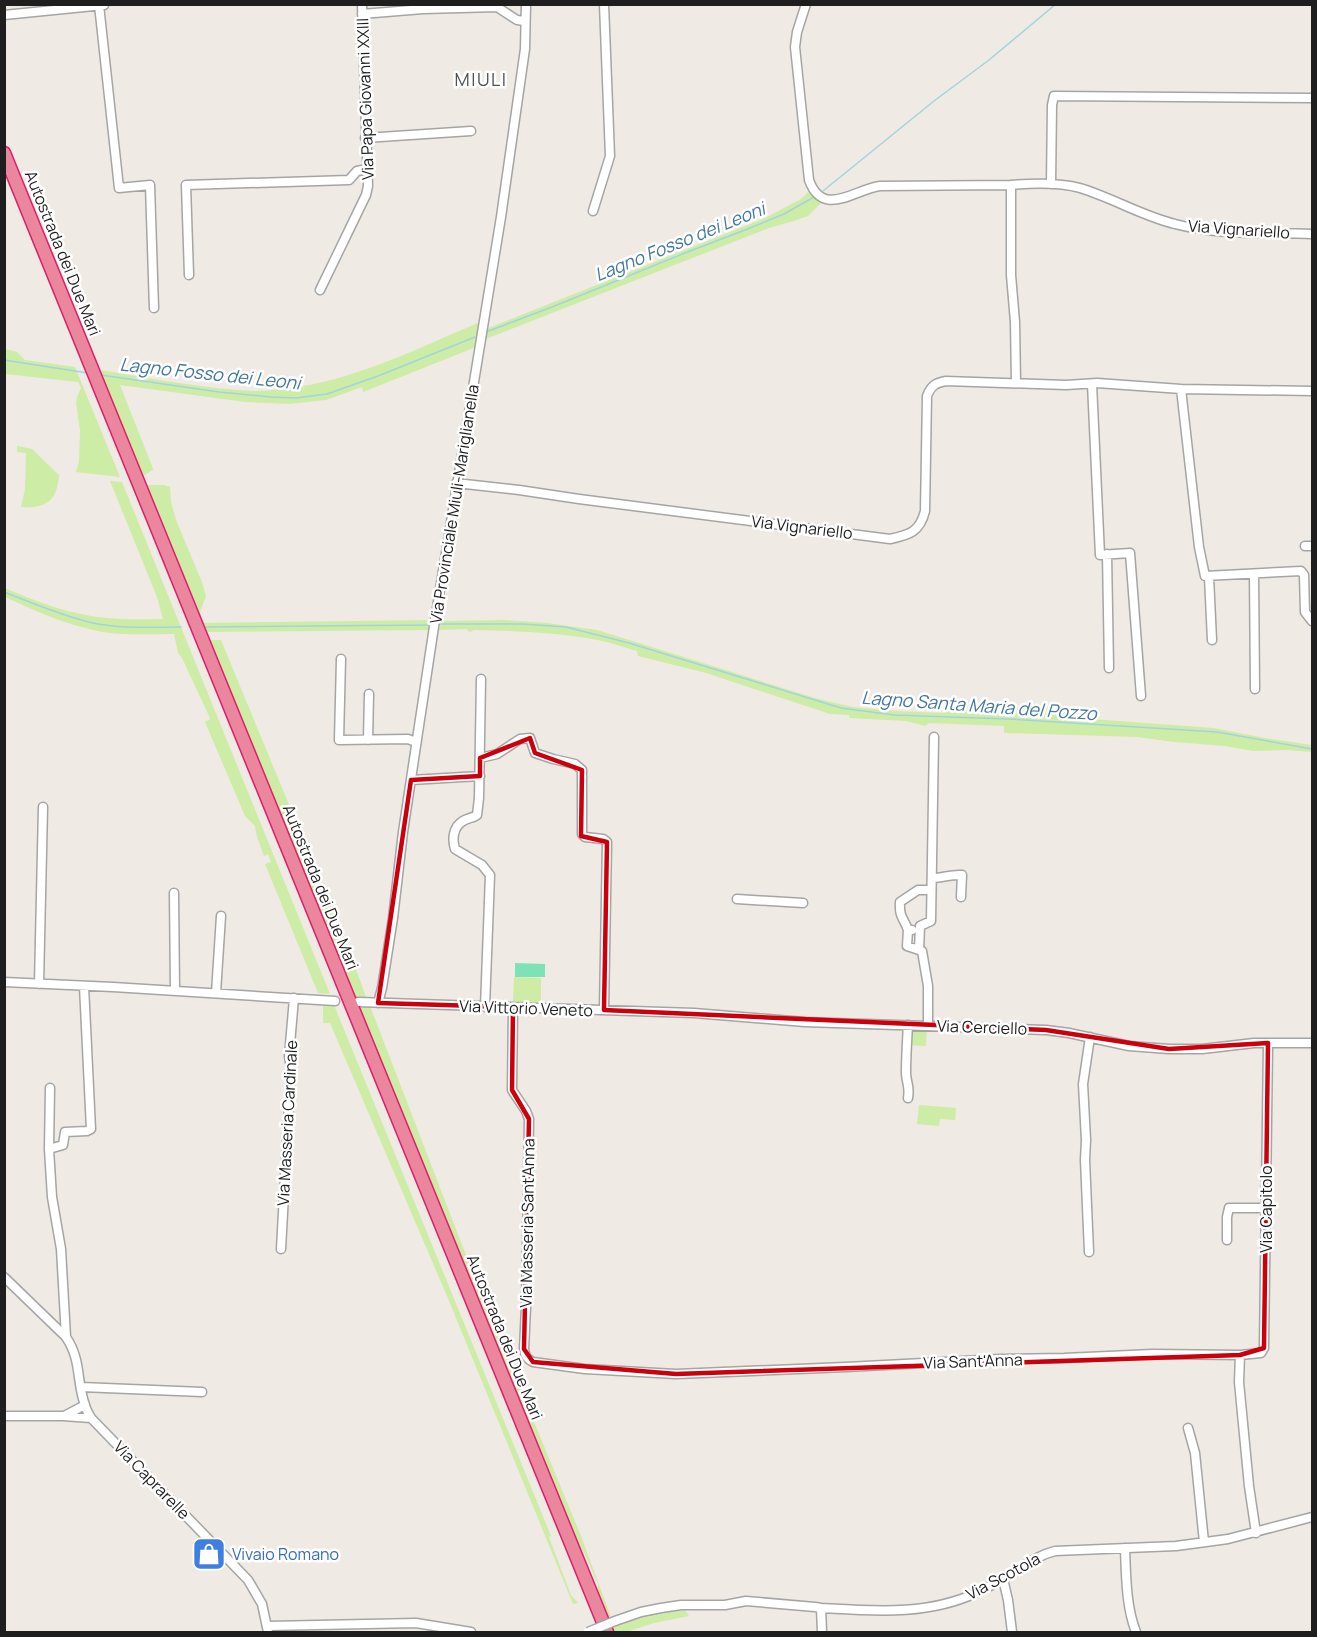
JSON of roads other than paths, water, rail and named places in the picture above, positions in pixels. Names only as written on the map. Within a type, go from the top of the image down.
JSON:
[{"type":"highway","name":"Autostrada dei Due Mari","points":[[4,153],[598,1632]]},
{"type":"highway","name":"Autostrada dei Due Mari","points":[[4,174],[80,347]]},
{"type":"highway","name":"Autostrada dei Due Mari","points":[[101,399],[607,1632]]},
{"type":"street","points":[[4,15],[54,7],[104,4]]},
{"type":"street","name":"Via Papa Giovanni XXIII","points":[[320,291],[366,195],[369,176],[365,138],[362,4]]},
{"type":"street","name":"Via Provinciale Miuli-Mariglianella","points":[[378,1003],[393,918],[401,841],[456,483],[503,206],[525,49],[526,4]]},
{"type":"street","points":[[593,211],[610,156],[604,4]]},
{"type":"street","name":"Via Vignariello","points":[[806,4],[795,40],[796,67],[809,180],[816,193],[822,197],[840,200],[865,189],[880,186],[1051,184],[1081,189],[1175,225],[1216,231],[1312,234]]},
{"type":"street","points":[[99,5],[119,188],[150,185],[154,308]]},
{"type":"street","points":[[362,14],[423,9],[497,7],[517,20],[525,21]]},
{"type":"street","points":[[1051,184],[1054,96],[1312,98]]},
{"type":"street","points":[[365,138],[471,131]]},
{"type":"street","points":[[189,275],[186,185],[350,180],[357,171],[367,169]]},
{"type":"street","points":[[1011,185],[1011,275],[1015,322],[1016,383]]},
{"type":"street","name":"Via Vignariello","points":[[456,483],[890,538],[909,534],[923,520],[927,396],[937,383],[945,381],[1092,384],[1181,389],[1312,391]]},
{"type":"street","points":[[1092,384],[1100,555],[1130,553],[1141,696]]},
{"type":"street","points":[[1181,389],[1199,547],[1205,576],[1303,572],[1305,612],[1312,621]]},
{"type":"street","points":[[1107,554],[1109,668]]},
{"type":"street","points":[[1254,574],[1255,689]]},
{"type":"street","points":[[1209,577],[1212,640]]},
{"type":"street","points":[[341,659],[339,740],[408,739],[416,742]]},
{"type":"street","points":[[481,679],[480,776],[477,815],[462,822],[455,830],[452,839],[455,849],[482,866],[490,875],[485,1007]]},
{"type":"street","points":[[368,740],[369,694]]},
{"type":"street","points":[[919,950],[920,926],[931,921],[933,737]]},
{"type":"street","points":[[480,758],[497,754],[520,739],[530,738],[535,753],[574,764],[582,770],[582,834],[585,837],[603,839],[607,842],[604,1010]]},
{"type":"street","points":[[411,780],[480,776]]},
{"type":"street","points":[[39,984],[43,807]]},
{"type":"street","points":[[932,878],[962,874],[961,897]]},
{"type":"street","points":[[928,1025],[928,986],[922,951],[907,945],[908,930],[901,917],[900,902],[918,890],[931,890]]},
{"type":"street","points":[[174,893],[175,991]]},
{"type":"street","points":[[737,899],[803,903]]},
{"type":"street","points":[[216,993],[221,916]]},
{"type":"street","points":[[908,930],[920,930]]},
{"type":"street","points":[[4,982],[335,1001]]},
{"type":"street","points":[[49,1149],[63,1144],[65,1132],[91,1129],[84,986]]},
{"type":"street","name":"Via Masseria Cardinale","points":[[281,1249],[294,998]]},
{"type":"street","name":"Via Vittorio Veneto","points":[[358,1002],[694,1013]]},
{"type":"street","name":"Via Masseria Sant'Anna","points":[[513,1007],[512,1090],[529,1119],[524,1349],[525,1356],[529,1360]]},
{"type":"street","name":"Via Cerciello","points":[[694,1013],[806,1022],[1046,1030],[1129,1046],[1169,1049],[1202,1049],[1254,1043],[1312,1043]]},
{"type":"street","points":[[908,1024],[906,1072],[910,1088],[908,1098]]},
{"type":"street","points":[[1089,1252],[1083,1084],[1090,1037]]},
{"type":"street","name":"Via Capitolo","points":[[1240,1355],[1261,1353],[1264,1348],[1268,1043]]},
{"type":"street","points":[[50,1088],[49,1149],[53,1208],[61,1249],[66,1336]]},
{"type":"street","points":[[1227,1240],[1230,1207],[1266,1208]]},
{"type":"street","points":[[4,1277],[66,1336],[77,1359],[84,1406],[63,1416]]},
{"type":"street","name":"Via Sant'Anna","points":[[529,1360],[585,1369],[676,1374],[1001,1359],[1064,1359],[1153,1354],[1240,1355]]},
{"type":"street","points":[[1240,1355],[1239,1382],[1256,1533]]},
{"type":"street","points":[[81,1387],[202,1392]]},
{"type":"street","name":"Via Caprarelle","points":[[84,1406],[91,1418],[248,1580],[262,1604],[268,1629]]},
{"type":"street","points":[[4,1416],[91,1418]]},
{"type":"street","points":[[1188,1428],[1195,1453],[1204,1542]]},
{"type":"street","name":"Via Scotola","points":[[588,1632],[641,1612],[681,1605],[725,1605],[746,1600],[820,1608],[894,1612],[942,1605],[969,1597],[1046,1553],[1176,1545],[1228,1539],[1312,1517]]},
{"type":"street","points":[[1125,1548],[1129,1600],[1136,1632]]},
{"type":"street","points":[[1002,1579],[1008,1600],[1012,1632]]},
{"type":"street","points":[[820,1608],[822,1632]]},
{"type":"street","points":[[402,1623],[407,1632]]},
{"type":"street","points":[[268,1629],[402,1623],[427,1624],[471,1632]]},
{"type":"waterway","name":"Lagno Fosso dei Leoni","points":[[823,191],[1056,4]]},
{"type":"waterway","name":"Lagno Fosso dei Leoni","points":[[486,332],[784,214],[814,197]]},
{"type":"waterway","name":"Lagno Fosso dei Leoni","points":[[101,375],[219,392],[296,398],[327,394],[475,337]]},
{"type":"waterway","name":"Lagno Fosso dei Leoni","points":[[4,360],[88,373]]},
{"type":"waterway","name":"Lagno Santa Maria del Pozzo","points":[[4,592],[93,623],[126,627],[181,627]]},
{"type":"waterway","name":"Lagno Santa Maria del Pozzo","points":[[438,624],[522,624],[566,627],[629,643],[841,708],[894,715],[1008,719],[1217,732],[1312,749]]},
{"type":"waterway","name":"Lagno Santa Maria del Pozzo","points":[[204,627],[430,625]]},
{"type":"place","name":"Vivaio Romano","points":[[209,1554]]},
{"type":"district","name":"MIULI","points":[[481,80]]}]
